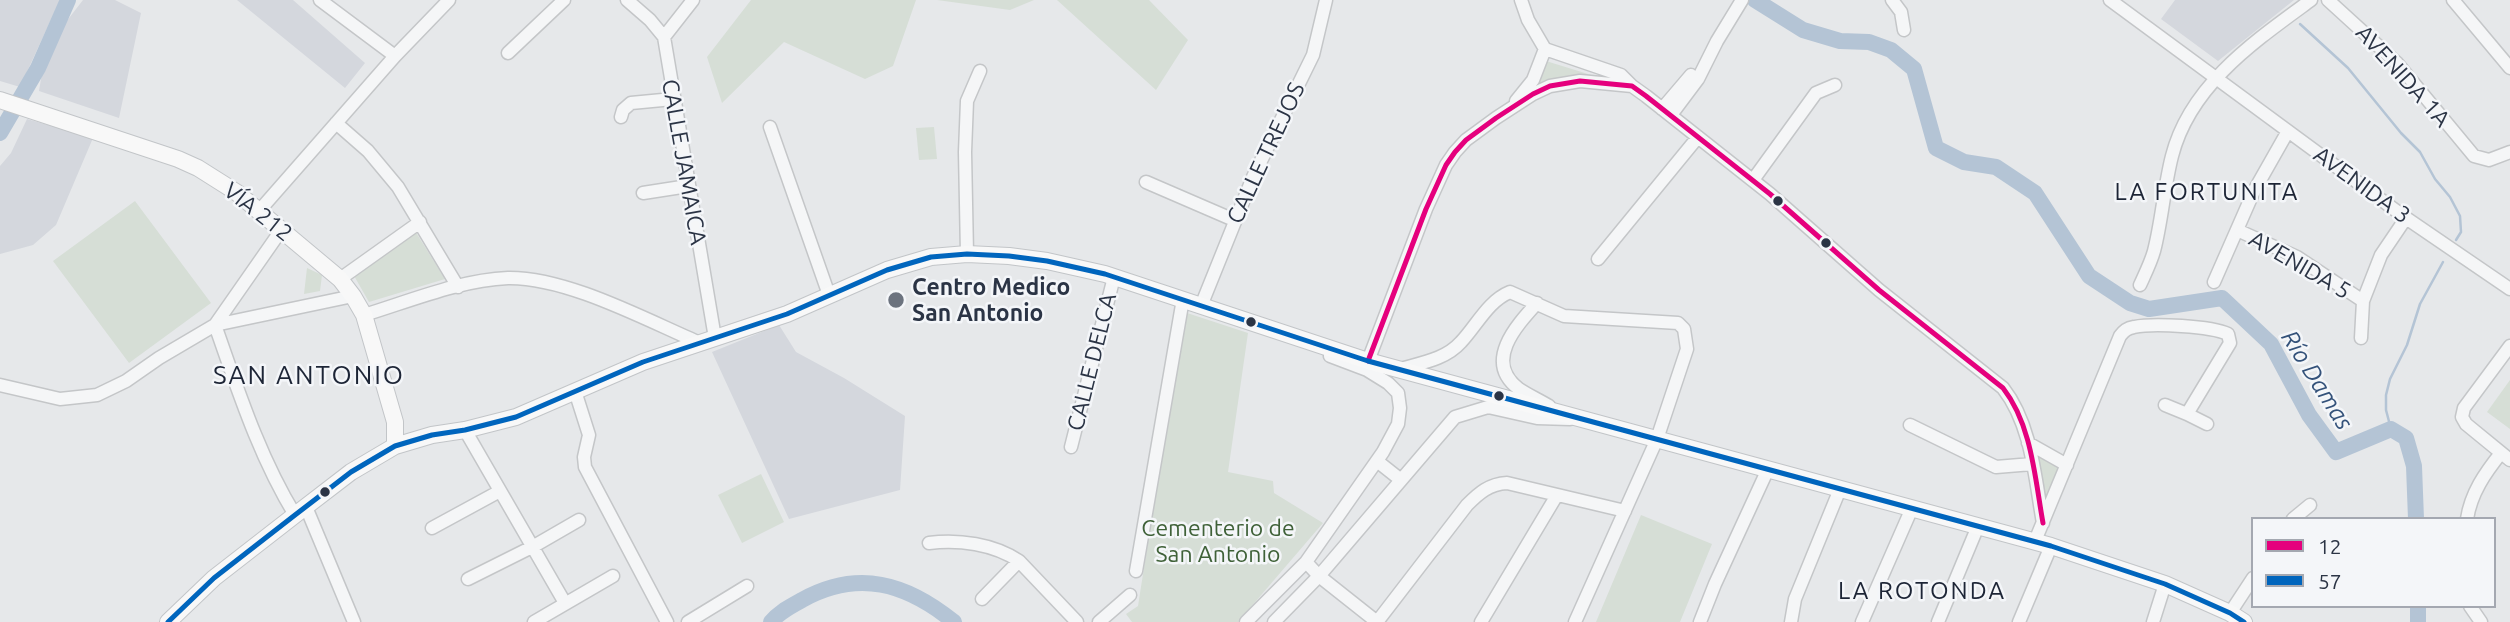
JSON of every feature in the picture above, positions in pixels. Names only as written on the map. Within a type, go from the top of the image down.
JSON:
[{"type":"main road","name":"VÍA 212","points":[[2,101],[178,159],[208,174],[282,229],[340,279],[364,315],[394,422],[395,446]]},
{"type":"main road","points":[[168,622],[214,578],[300,511],[351,472],[395,446],[516,417],[643,362],[787,314],[910,262],[967,254],[1047,261],[1114,277],[1397,370],[2043,543],[2165,584],[2237,617]]},
{"type":"street","points":[[320,0],[395,56]]},
{"type":"street","points":[[259,211],[395,56],[449,0]]},
{"type":"street","points":[[508,53],[564,0]]},
{"type":"street","points":[[627,0],[650,20],[664,37],[692,0]]},
{"type":"street","name":"CALLE TREJOS","points":[[1201,306],[1234,220],[1313,55],[1326,0]]},
{"type":"street","points":[[1521,0],[1528,20],[1545,50],[1621,75],[1753,180],[1841,259],[2003,388],[2015,403],[2028,443],[2043,523],[2043,543],[2019,622]]},
{"type":"street","points":[[1666,112],[1698,79],[1742,0]]},
{"type":"street","points":[[1892,0],[1900,12],[1904,30]]},
{"type":"street","name":"AVENIDA 3","points":[[2110,0],[2406,218],[2510,289]]},
{"type":"street","points":[[2140,285],[2154,252],[2167,177],[2181,130],[2200,97],[2216,78],[2266,33],[2311,0]]},
{"type":"street","name":"AVENIDA 1A","points":[[2328,0],[2397,63],[2474,156],[2489,160],[2510,152]]},
{"type":"street","points":[[2453,0],[2510,68]]},
{"type":"street","name":"CALLE JAMAICA","points":[[664,37],[688,186],[707,340]]},
{"type":"street","points":[[1511,107],[1533,80],[1545,50]]},
{"type":"street","points":[[967,254],[967,101],[980,71]]},
{"type":"street","points":[[1367,361],[1426,209],[1446,165],[1466,140],[1511,107],[1550,86],[1568,81],[1632,86]]},
{"type":"street","points":[[1753,180],[1816,93],[1835,85]]},
{"type":"street","points":[[621,117],[623,110],[631,103],[673,99]]},
{"type":"street","points":[[336,123],[368,151],[398,187],[458,287]]},
{"type":"street","points":[[770,127],[829,295]]},
{"type":"street","points":[[2214,282],[2254,191],[2288,131]]},
{"type":"street","points":[[1598,259],[1698,137]]},
{"type":"street","points":[[1146,182],[1234,220]]},
{"type":"street","points":[[643,193],[688,186]]},
{"type":"street","points":[[2361,338],[2363,301],[2381,255],[2406,218]]},
{"type":"street","points":[[340,279],[420,222]]},
{"type":"street","points":[[215,325],[282,229]]},
{"type":"street","name":"AVENIDA 5","points":[[2237,230],[2297,257],[2363,301]]},
{"type":"street","name":"CALLE DELCA","points":[[1071,447],[1114,277]]},
{"type":"street","points":[[364,315],[458,287],[509,278],[548,283],[585,294],[707,340]]},
{"type":"street","points":[[1397,370],[1441,357],[1460,344],[1485,311],[1504,294],[1516,293],[1564,316],[1678,323],[1684,329],[1687,349],[1657,439],[1575,622]]},
{"type":"street","points":[[0,384],[60,398],[97,395],[126,381],[215,325],[353,296]]},
{"type":"street","points":[[1136,571],[1183,299]]},
{"type":"street","points":[[1537,303],[1511,334],[1503,352],[1505,368],[1518,388],[1573,417]]},
{"type":"street","points":[[215,325],[244,407],[277,486],[300,511],[354,622]]},
{"type":"street","points":[[2043,523],[2120,336],[2126,330],[2141,326],[2210,328],[2228,334],[2230,343],[2187,414]]},
{"type":"street","points":[[1246,622],[1306,562],[1377,461],[1398,424],[1398,393],[1380,376],[1317,351],[1299,339]]},
{"type":"street","points":[[2468,517],[2478,486],[2506,457],[2466,424],[2462,416],[2464,408],[2510,346]]},
{"type":"street","points":[[575,391],[589,435],[584,457],[585,467],[667,622]]},
{"type":"street","points":[[2165,405],[2207,424]]},
{"type":"street","points":[[1274,622],[1319,576],[1452,419],[1488,407],[1537,418],[1573,417]]},
{"type":"street","points":[[1910,425],[1996,467],[2032,464]]},
{"type":"street","points":[[465,430],[565,603]]},
{"type":"street","points":[[2028,443],[2067,465]]},
{"type":"street","points":[[1377,461],[1401,480]]},
{"type":"street","points":[[1700,622],[1768,469]]},
{"type":"street","points":[[1306,562],[1319,576],[1377,622],[1467,505],[1484,489],[1507,483],[1625,511]]},
{"type":"street","points":[[1791,622],[1795,599],[1840,489]]},
{"type":"street","points":[[432,528],[500,491]]},
{"type":"street","points":[[1481,622],[1557,495]]},
{"type":"street","points":[[2296,517],[2310,505]]},
{"type":"street","points":[[1862,622],[1912,508]]},
{"type":"street","points":[[468,579],[579,520]]},
{"type":"street","points":[[1938,622],[1978,526]]},
{"type":"street","points":[[929,543],[953,542],[1007,553],[1019,561],[1077,622]]},
{"type":"street","points":[[982,599],[1019,561]]},
{"type":"street","points":[[534,622],[612,576]]},
{"type":"street","points":[[2237,617],[2251,583]]},
{"type":"street","points":[[2153,622],[2165,584]]},
{"type":"street","points":[[688,622],[747,586]]},
{"type":"street","points":[[1099,622],[1130,595]]},
{"type":"shaded area","points":[[0,0],[60,0],[20,87],[0,81]]},
{"type":"shaded area","points":[[83,0],[115,0],[141,13],[119,118],[39,91],[43,67],[59,31]]},
{"type":"shaded area","points":[[237,0],[293,0],[365,63],[345,88]]},
{"type":"shaded area","points":[[2175,0],[2294,0],[2218,61],[2161,19]]},
{"type":"shaded area","points":[[27,119],[93,138],[56,225],[33,245],[0,254],[0,166],[11,153]]},
{"type":"shaded area","points":[[779,325],[796,352],[905,416],[900,490],[789,519],[712,352]]},
{"type":"green space","points":[[751,0],[916,0],[893,66],[865,79],[784,42],[722,103],[707,57]]},
{"type":"green space","points":[[937,0],[1034,0],[1010,10]]},
{"type":"green space","points":[[1057,0],[1149,0],[1188,40],[1156,90]]},
{"type":"green space","points":[[1546,61],[1614,82],[1577,77],[1558,78],[1522,96]]},
{"type":"green space","points":[[934,127],[937,159],[919,160],[916,128]]},
{"type":"green space","points":[[135,201],[211,303],[129,363],[53,261]]},
{"type":"green space","points":[[415,231],[445,279],[369,302],[353,274]]},
{"type":"green space","points":[[307,268],[322,275],[320,291],[304,294]]},
{"type":"green space","name":"Cementerio de San Antonio","points":[[1184,312],[1248,333],[1228,472],[1273,481],[1274,493],[1323,523],[1238,622],[1132,622],[1126,614],[1138,606]]},
{"type":"green space","points":[[2510,380],[2510,429],[2487,412]]},
{"type":"green space","points":[[2036,455],[2061,465],[2045,503]]},
{"type":"green space","points":[[761,474],[784,522],[742,543],[718,495]]},
{"type":"green space","points":[[1641,515],[1712,544],[1680,622],[1596,622]]},
{"type":"waterway","name":"Río Damas","points":[[0,133],[38,68],[68,0]]},
{"type":"waterway","name":"Río Damas","points":[[1755,0],[1803,30],[1840,41],[1869,42],[1891,50],[1914,69],[1936,148],[1964,162],[1996,167],[2035,193],[2089,276],[2130,303],[2149,309],[2222,298],[2271,344],[2309,415],[2336,452],[2391,429],[2406,438],[2414,466],[2416,517]]},
{"type":"waterway","points":[[2300,24],[2348,68],[2420,152],[2460,216],[2461,232],[2456,240]]},
{"type":"waterway","points":[[2391,429],[2386,410],[2390,379],[2407,345],[2420,304],[2443,262]]},
{"type":"waterway","points":[[771,622],[789,607],[823,590],[862,583],[900,590],[918,598],[954,622]]},
{"type":"waterway","name":"Río Damas","points":[[2418,608],[2418,622]]},
{"type":"transit line","name":"12","points":[[1368,361],[1426,209],[1446,165],[1466,140],[1533,94],[1550,86],[1580,81],[1632,86],[1770,194],[1879,290],[2003,388],[2013,403],[2026,435],[2043,523]]},
{"type":"transit line","name":"57","points":[[168,622],[214,578],[295,515],[351,472],[395,446],[516,417],[643,362],[787,314],[887,270],[931,257],[967,254],[1047,261],[1105,274],[1368,361],[2051,546],[2165,584],[2244,622]]},
{"type":"place","name":"Centro Medico San Antonio","points":[[896,300]]},
{"type":"district","name":"LA FORTUNITA","points":[[2207,192]]},
{"type":"district","name":"SAN ANTONIO","points":[[309,375]]},
{"type":"district","name":"LA ROTONDA","points":[[1922,591]]}]
